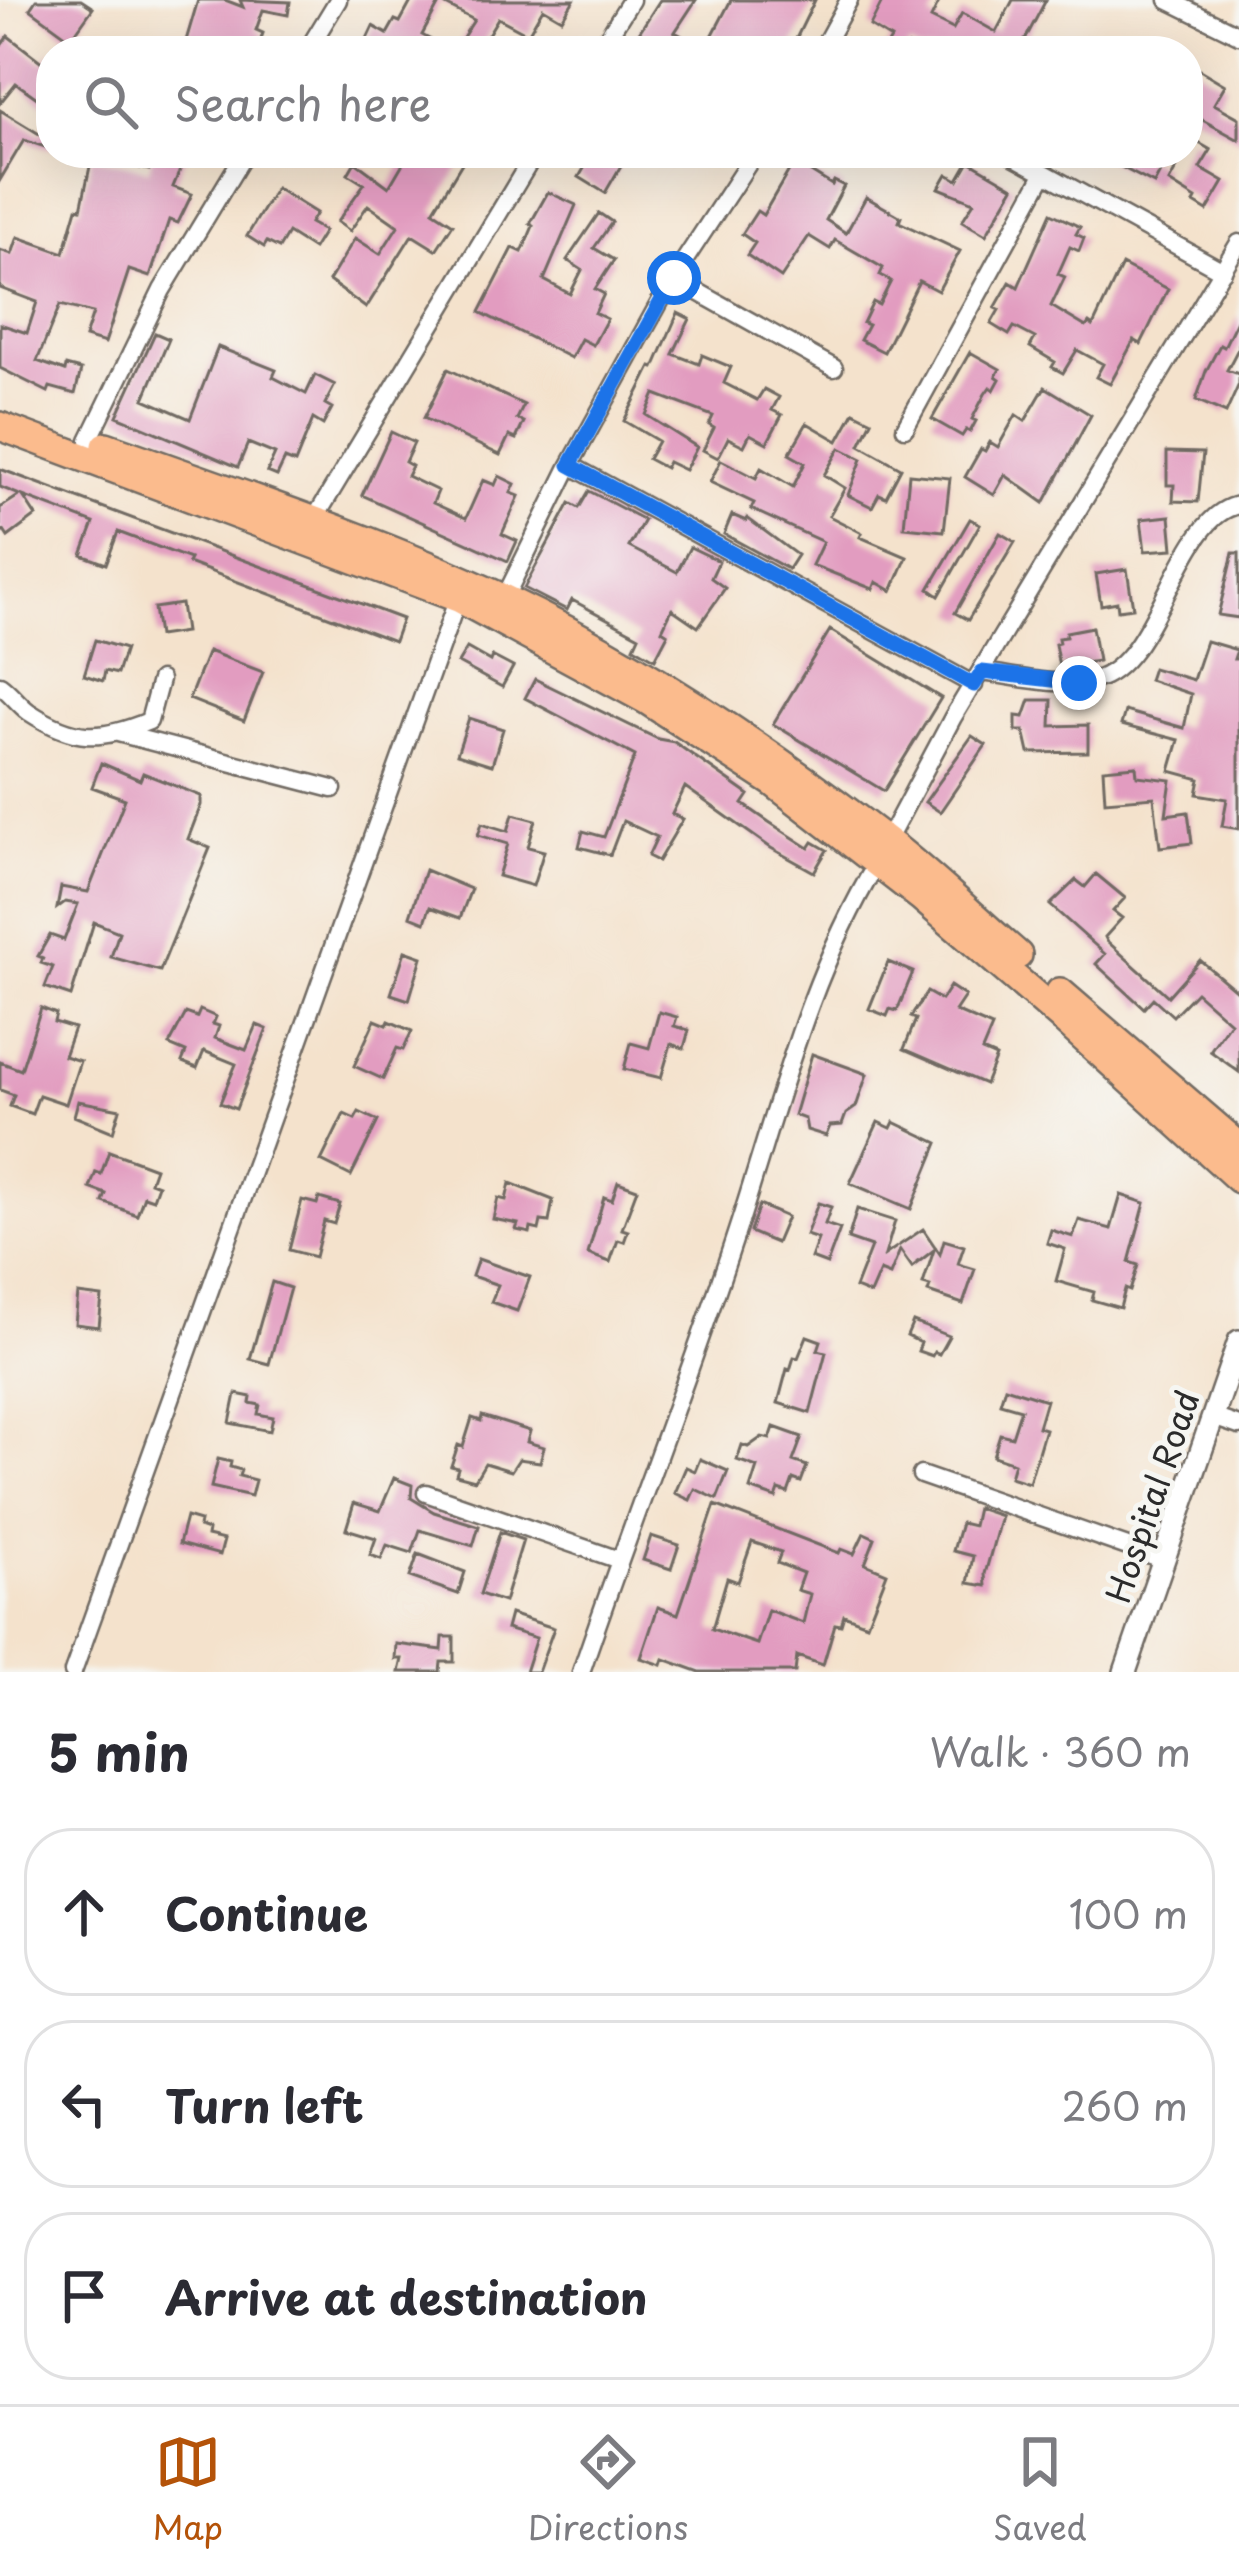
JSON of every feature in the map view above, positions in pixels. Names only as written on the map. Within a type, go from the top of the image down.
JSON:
[{"type":"highway","points":[[0,406],[314,520],[504,599],[678,696],[882,852],[1239,1146]]},
{"type":"highway","points":[[0,426],[458,598],[695,730],[882,852],[1239,1180]]},
{"type":"street","points":[[316,36],[338,0]]},
{"type":"street","points":[[608,36],[631,0]]},
{"type":"street","points":[[832,36],[849,0]]},
{"type":"street","points":[[1168,0],[1239,35]]},
{"type":"street","points":[[89,440],[162,290],[236,168]]},
{"type":"street","points":[[314,520],[527,168]]},
{"type":"street","points":[[504,599],[570,465],[674,278],[744,168]]},
{"type":"street","points":[[1034,168],[1223,271]]},
{"type":"street","points":[[905,428],[1044,174]]},
{"type":"street","points":[[587,1670],[619,1560],[737,1232],[819,976],[849,909],[978,678],[1239,243]]},
{"type":"street","points":[[674,278],[834,368]]},
{"type":"street","points":[[570,465],[978,678],[1079,683],[1100,679],[1119,668],[1204,528],[1228,507],[1239,505]]},
{"type":"street","points":[[73,1672],[458,598]]},
{"type":"street","points":[[0,686],[25,709],[68,734],[109,737],[149,721],[160,680]]},
{"type":"street","points":[[118,733],[332,789]]},
{"type":"street","name":"Hospital Road","points":[[1125,1672],[1239,1341]]},
{"type":"street","points":[[1213,1418],[1239,1426]]},
{"type":"street","points":[[921,1475],[1165,1559]]},
{"type":"street","points":[[426,1493],[619,1560]]},
{"type":"building","points":[[36,0],[81,0],[93,8],[73,36],[30,9]]},
{"type":"building","points":[[198,0],[225,0],[243,7],[240,0],[290,2],[288,15],[263,10],[256,30],[262,36],[187,36]]},
{"type":"building","points":[[412,0],[574,0],[562,19],[543,8],[528,34],[498,18],[487,36],[464,36],[474,20],[440,2],[424,36],[368,36],[373,26],[387,34],[395,20],[400,22]]},
{"type":"building","points":[[660,0],[696,0],[675,32],[682,36],[637,36]]},
{"type":"building","points":[[731,0],[815,0],[797,36],[712,36]]},
{"type":"building","points":[[883,0],[940,0],[931,18],[953,29],[962,13],[996,32],[1013,0],[1046,0],[1027,36],[886,36],[870,26]]},
{"type":"building","points":[[8,36],[36,58],[36,97],[16,83],[0,103],[0,47]]},
{"type":"building","points":[[1203,72],[1225,85],[1214,104],[1239,118],[1239,140],[1203,120]]},
{"type":"building","points":[[0,110],[36,132],[36,144],[24,140],[0,180]]},
{"type":"building","points":[[90,168],[181,168],[173,187],[192,194],[178,223],[169,220],[150,277],[129,270],[105,343],[85,337],[93,313],[60,305],[37,361],[65,371],[66,366],[81,370],[75,394],[50,387],[48,392],[0,368],[0,324],[27,333],[37,302],[0,288],[0,250],[12,254],[18,237],[64,253]]},
{"type":"building","points":[[352,168],[363,168],[389,187],[400,168],[459,168],[433,211],[453,224],[436,250],[412,235],[366,308],[329,281],[355,238],[380,254],[398,226],[368,205],[350,231],[337,222],[364,184],[348,174]]},
{"type":"building","points":[[584,168],[620,168],[605,193],[579,177]]},
{"type":"building","points":[[790,168],[807,168],[832,185],[834,181],[844,186],[826,220],[846,233],[866,197],[901,217],[899,222],[960,251],[938,291],[919,281],[884,352],[860,340],[873,302],[879,305],[891,281],[880,275],[883,268],[835,240],[830,249],[809,236],[781,278],[747,255],[755,243],[742,234],[757,211],[763,215]]},
{"type":"building","points":[[965,168],[981,168],[1014,187],[986,235],[962,221],[974,202],[939,188],[947,174],[958,180]]},
{"type":"building","points":[[1123,168],[1162,168],[1154,184]]},
{"type":"building","points":[[1176,168],[1200,168],[1224,182],[1207,211],[1169,182]]},
{"type":"building","points":[[276,188],[316,213],[310,223],[324,231],[313,249],[288,233],[279,248],[267,242],[264,247],[247,236]]},
{"type":"building","points":[[548,192],[576,205],[544,280],[570,294],[582,270],[567,260],[599,213],[612,222],[594,248],[614,260],[595,289],[604,294],[595,313],[607,319],[593,345],[581,339],[571,358],[480,312],[513,248],[522,252],[530,224]]},
{"type":"building","points":[[1051,213],[1080,227],[1076,234],[1084,238],[1079,251],[1070,247],[1058,274],[1065,277],[1051,306],[1086,327],[1093,326],[1122,265],[1168,289],[1141,344],[1134,340],[1110,384],[1096,377],[1103,364],[1077,350],[1063,373],[1052,367],[1055,362],[1030,347],[1035,338],[1014,327],[1009,335],[991,324],[1010,282],[1018,287]]},
{"type":"building","points":[[678,313],[690,319],[673,354],[699,364],[702,355],[731,367],[724,383],[757,400],[764,389],[779,397],[772,410],[782,415],[767,443],[750,434],[744,446],[728,438],[718,458],[703,450],[714,428],[709,425],[713,416],[655,394],[646,415],[697,447],[685,470],[668,462],[665,468],[648,459],[658,441],[624,421]]},
{"type":"building","points":[[1239,316],[1239,347],[1227,370],[1239,374],[1239,384],[1226,413],[1196,400],[1206,371]]},
{"type":"building","points":[[155,333],[169,339],[144,399],[190,419],[218,347],[276,370],[273,377],[306,394],[315,375],[335,385],[325,404],[332,408],[323,425],[313,419],[295,463],[285,459],[277,476],[267,472],[275,454],[248,443],[238,467],[117,416]]},
{"type":"building","points":[[970,352],[1000,369],[996,376],[1000,379],[985,394],[970,432],[962,436],[932,419]]},
{"type":"building","points":[[448,369],[524,405],[517,419],[524,422],[516,439],[509,436],[500,455],[424,418]]},
{"type":"building","points":[[1045,387],[1091,415],[1044,503],[1005,475],[994,495],[965,477],[981,449],[985,451],[990,442],[998,447],[1016,415],[1025,421]]},
{"type":"building","points":[[854,412],[872,421],[860,445],[901,468],[886,497],[879,494],[872,507],[848,495],[862,459],[840,448],[824,475],[845,488],[829,516],[862,533],[860,537],[907,557],[892,591],[876,582],[873,589],[812,565],[823,542],[751,509],[754,503],[710,482],[721,460],[756,478],[761,468],[793,487],[805,463],[789,454],[807,423],[838,441]]},
{"type":"building","points":[[391,432],[414,443],[405,462],[412,466],[407,476],[438,491],[433,503],[466,518],[483,480],[495,485],[499,476],[515,484],[511,493],[519,496],[502,534],[517,541],[508,561],[362,495]]},
{"type":"building","points":[[1167,452],[1203,453],[1198,502],[1173,501],[1174,485],[1167,485]]},
{"type":"building","points":[[0,469],[402,619],[394,641],[118,532],[106,564],[82,555],[94,523],[23,496],[36,516],[8,537],[4,531],[0,534],[0,508],[20,495],[0,487]]},
{"type":"building","points":[[909,474],[950,478],[944,531],[904,527]]},
{"type":"building","points":[[589,491],[644,520],[629,547],[677,572],[690,547],[719,561],[711,578],[725,588],[698,627],[672,609],[662,630],[668,634],[655,659],[634,647],[639,636],[572,600],[567,610],[524,588],[570,503],[579,508]]},
{"type":"building","points":[[732,515],[747,518],[797,555],[788,569],[724,534]]},
{"type":"building","points":[[1170,516],[1173,549],[1145,551],[1141,519]]},
{"type":"building","points":[[970,519],[980,524],[939,596],[929,589]]},
{"type":"building","points":[[1000,533],[1015,542],[968,620],[955,613]]},
{"type":"building","points":[[1233,553],[1239,553],[1239,618],[1218,615]]},
{"type":"building","points":[[1127,569],[1133,608],[1118,610],[1117,602],[1101,605],[1096,574]]},
{"type":"building","points":[[181,604],[185,632],[158,636],[154,608]]},
{"type":"building","points":[[1092,627],[1098,661],[1059,667],[1058,638]]},
{"type":"building","points":[[830,630],[941,698],[884,791],[773,724]]},
{"type":"building","points":[[95,640],[125,649],[117,674],[105,671],[103,681],[84,675]]},
{"type":"building","points":[[1206,641],[1237,650],[1234,659],[1239,659],[1239,829],[1222,826],[1227,799],[1197,794],[1200,779],[1170,771],[1179,740],[1121,725],[1125,711],[1184,728],[1191,694],[1149,680],[1153,668],[1193,680]]},
{"type":"building","points":[[467,648],[513,667],[502,687],[458,663]]},
{"type":"building","points":[[208,651],[263,672],[244,721],[189,699]]},
{"type":"building","points":[[535,679],[658,739],[674,742],[749,795],[743,804],[809,848],[813,842],[827,850],[814,872],[771,848],[685,787],[672,814],[683,819],[658,861],[648,856],[657,837],[623,821],[610,855],[579,847],[583,831],[604,837],[635,756],[525,698]]},
{"type":"building","points":[[1030,700],[1052,700],[1051,726],[1088,725],[1088,752],[1029,753],[1024,731],[1016,731],[1016,716],[1024,717]]},
{"type":"building","points":[[469,718],[503,729],[492,765],[457,754]]},
{"type":"building","points":[[972,736],[986,745],[940,812],[925,802]]},
{"type":"building","points":[[101,763],[140,780],[143,773],[201,796],[188,839],[210,848],[160,971],[111,957],[119,932],[94,922],[71,996],[45,987],[53,967],[41,963],[43,958],[38,956],[50,935],[64,940],[78,904],[65,902],[57,908],[61,887],[88,892],[125,799],[92,787]]},
{"type":"building","points":[[1136,766],[1137,776],[1171,780],[1166,815],[1188,812],[1192,843],[1160,847],[1154,797],[1105,801],[1103,769]]},
{"type":"building","points":[[513,814],[536,820],[528,847],[544,851],[533,886],[498,876],[508,844],[478,835],[482,823],[508,831]]},
{"type":"building","points":[[425,870],[471,889],[460,918],[430,907],[425,922],[410,916]]},
{"type":"building","points":[[1096,874],[1125,898],[1113,911],[1122,918],[1105,937],[1107,941],[1168,996],[1200,960],[1239,993],[1239,1072],[1210,1051],[1230,1022],[1196,992],[1173,1016],[1153,998],[1144,1008],[1096,964],[1105,954],[1050,905],[1076,880],[1085,887]]},
{"type":"building","points":[[405,951],[422,957],[409,1000],[391,994]]},
{"type":"building","points":[[888,962],[913,972],[897,1011],[890,1009],[887,1016],[869,1009]]},
{"type":"building","points":[[950,986],[965,996],[955,1011],[992,1027],[982,1051],[996,1057],[985,1084],[904,1049],[916,1019],[911,1017],[927,992],[941,1000]]},
{"type":"building","points":[[41,1008],[56,1014],[54,1022],[74,1028],[64,1056],[80,1061],[66,1104],[39,1095],[32,1114],[10,1106],[14,1095],[0,1090],[0,1062],[21,1070]]},
{"type":"building","points":[[200,1010],[216,1017],[215,1038],[246,1050],[257,1025],[267,1029],[236,1109],[220,1103],[236,1064],[204,1051],[197,1068],[182,1062],[186,1052],[169,1045],[186,1013],[197,1017]]},
{"type":"building","points":[[659,1012],[677,1017],[674,1026],[689,1030],[684,1048],[671,1044],[661,1078],[624,1069],[631,1043],[649,1048]]},
{"type":"building","points":[[375,1020],[412,1031],[403,1050],[397,1048],[383,1079],[354,1066]]},
{"type":"building","points":[[812,1054],[867,1074],[856,1107],[842,1125],[830,1126],[826,1136],[807,1130],[805,1119],[794,1115]]},
{"type":"building","points":[[78,1101],[120,1109],[113,1132],[74,1116]]},
{"type":"building","points":[[359,1112],[378,1121],[351,1176],[321,1161],[344,1114],[355,1119]]},
{"type":"building","points":[[878,1122],[891,1128],[894,1122],[938,1143],[911,1209],[850,1183]]},
{"type":"building","points":[[109,1151],[155,1168],[150,1182],[158,1185],[153,1199],[144,1196],[137,1215],[103,1202],[106,1194],[90,1188]]},
{"type":"building","points":[[618,1182],[637,1189],[622,1229],[628,1231],[624,1242],[618,1240],[610,1262],[588,1254],[604,1197],[612,1200]]},
{"type":"building","points":[[510,1183],[553,1200],[549,1222],[541,1221],[539,1230],[516,1230],[518,1224],[493,1219],[498,1198],[506,1200]]},
{"type":"building","points":[[1121,1195],[1145,1203],[1129,1262],[1138,1265],[1120,1308],[1092,1300],[1094,1292],[1056,1281],[1065,1249],[1047,1243],[1051,1230],[1073,1237],[1079,1220],[1111,1229]]},
{"type":"building","points":[[319,1198],[340,1204],[334,1224],[324,1221],[315,1257],[289,1250],[302,1200],[317,1204]]},
{"type":"building","points":[[818,1203],[831,1207],[825,1224],[840,1229],[827,1264],[811,1258],[818,1239],[806,1235]]},
{"type":"building","points":[[759,1205],[787,1217],[776,1243],[750,1232]]},
{"type":"building","points":[[857,1209],[895,1221],[885,1255],[923,1229],[940,1254],[944,1240],[964,1246],[958,1264],[975,1269],[963,1304],[928,1292],[930,1286],[923,1284],[934,1250],[912,1267],[900,1250],[890,1275],[880,1271],[870,1294],[855,1288],[871,1247],[848,1239]]},
{"type":"building","points":[[478,1259],[530,1277],[517,1311],[491,1302],[498,1285],[472,1276]]},
{"type":"building","points":[[272,1282],[290,1288],[269,1364],[250,1359]]},
{"type":"building","points":[[78,1294],[102,1297],[99,1327],[75,1324]]},
{"type":"building","points":[[913,1322],[949,1336],[939,1354],[918,1351],[921,1343],[907,1336]]},
{"type":"building","points":[[807,1336],[821,1341],[818,1350],[826,1352],[810,1413],[778,1403],[787,1369],[798,1358]]},
{"type":"building","points":[[1005,1387],[1046,1400],[1038,1427],[1045,1429],[1029,1483],[1010,1477],[1014,1463],[993,1456],[1000,1434],[1012,1437],[1021,1409],[1000,1403]]},
{"type":"building","points":[[236,1394],[260,1405],[258,1414],[273,1417],[270,1431],[230,1423]]},
{"type":"building","points":[[482,1416],[530,1431],[527,1442],[544,1447],[540,1462],[519,1459],[511,1471],[485,1463],[475,1480],[456,1475],[458,1468],[451,1466],[458,1445],[463,1447],[472,1418],[481,1421]]},
{"type":"building","points":[[774,1427],[802,1437],[793,1461],[807,1466],[801,1482],[793,1479],[788,1493],[779,1490],[776,1498],[750,1489],[757,1467],[737,1460],[742,1445],[748,1447],[762,1437],[770,1439]]},
{"type":"building","points":[[218,1459],[241,1470],[239,1476],[255,1480],[251,1496],[211,1487]]},
{"type":"building","points":[[700,1459],[728,1471],[717,1499],[695,1489],[690,1500],[675,1493],[686,1467],[695,1471]]},
{"type":"building","points":[[394,1478],[412,1485],[411,1498],[434,1512],[479,1526],[473,1546],[420,1530],[412,1553],[387,1545],[381,1559],[370,1555],[376,1538],[346,1529],[354,1503],[380,1511]]},
{"type":"building","points":[[715,1505],[839,1553],[841,1549],[854,1554],[864,1533],[875,1538],[865,1564],[887,1573],[867,1624],[844,1615],[841,1625],[835,1624],[823,1665],[797,1656],[795,1672],[700,1672],[664,1659],[662,1665],[641,1658],[658,1607],[678,1614]],"holes":[[[752,1542],[781,1552],[777,1563],[803,1573],[797,1590],[810,1594],[803,1623],[768,1610],[757,1644],[712,1629],[727,1578],[738,1582]]]},
{"type":"building","points":[[977,1508],[1001,1516],[986,1586],[968,1583],[973,1556],[953,1551],[961,1523],[973,1526]]},
{"type":"building","points":[[186,1517],[200,1521],[207,1536],[224,1540],[220,1555],[179,1544]]},
{"type":"building","points":[[500,1532],[523,1540],[504,1602],[480,1594]]},
{"type":"building","points":[[651,1536],[679,1545],[671,1569],[643,1560]]},
{"type":"building","points":[[418,1554],[465,1572],[458,1594],[410,1577]]},
{"type":"building","points":[[510,1614],[554,1628],[538,1672],[525,1672],[536,1638],[506,1629]]},
{"type":"building","points":[[443,1637],[454,1637],[454,1662],[441,1662],[440,1672],[399,1672],[402,1659],[395,1659],[396,1644],[442,1650]]},
{"type":"route","points":[[674,278],[570,465],[974,685],[982,672],[1079,683]]}]
